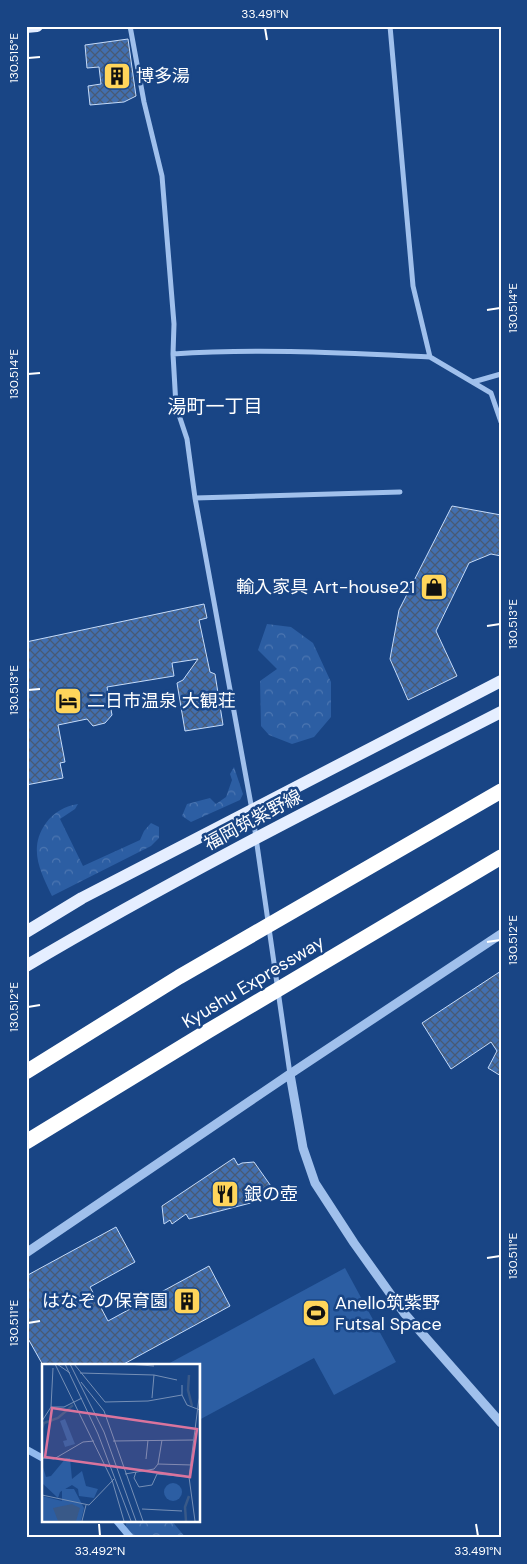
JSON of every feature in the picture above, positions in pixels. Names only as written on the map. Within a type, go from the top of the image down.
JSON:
[{"type":"highway","points":[[26,1072],[179,977],[501,790]]},
{"type":"highway","name":"Kyushu Expressway","points":[[26,1142],[208,1031],[501,857]]},
{"type":"main road","points":[[26,27],[37,26]]},
{"type":"main road","name":"福岡筑紫野線","points":[[26,932],[82,898],[501,681]]},
{"type":"main road","name":"福岡筑紫野線","points":[[26,966],[96,924],[256,837],[501,712]]},
{"type":"street","points":[[130,26],[144,102],[162,176],[174,324],[173,354],[176,406],[187,439],[195,498],[252,810],[290,1074],[303,1148],[315,1183],[354,1243],[404,1313],[501,1423]]},
{"type":"street","points":[[390,26],[414,286],[430,357]]},
{"type":"street","points":[[173,354],[213,351],[328,352],[430,357],[491,393],[501,422]]},
{"type":"street","points":[[473,382],[501,374]]},
{"type":"street","points":[[195,498],[400,492]]},
{"type":"street","points":[[26,1253],[501,934]]},
{"type":"green space","points":[[267,624],[291,627],[313,643],[331,682],[331,717],[314,737],[292,744],[269,735],[261,726],[260,681],[277,669],[258,650]]},
{"type":"green space","points":[[234,767],[243,794],[240,800],[191,822],[182,816],[187,804],[210,798],[216,804],[226,797],[232,780],[230,774]]},
{"type":"green space","points":[[78,804],[75,809],[60,819],[83,866],[140,840],[144,831],[151,823],[159,827],[159,838],[151,846],[52,896],[40,869],[37,850],[38,841],[46,823],[56,813],[64,808]]},
{"type":"green space","name":"Anello筑紫野 Futsal Space","points":[[345,1268],[396,1362],[334,1395],[314,1358],[200,1419],[200,1364],[168,1364]]},
{"type":"green space","points":[[127,1522],[173,1522],[186,1538],[123,1538]]},
{"type":"building","name":"博多湯","points":[[128,39],[136,96],[124,102],[90,105],[88,86],[101,84],[99,67],[87,68],[85,45]]},
{"type":"building","name":"輸入家具 Art-house21","points":[[452,506],[501,515],[501,556],[491,554],[469,563],[436,631],[457,676],[408,700],[390,659],[399,610]]},
{"type":"building","name":"二日市温泉 大観荘","points":[[204,604],[207,618],[199,620],[210,672],[215,674],[223,725],[185,731],[177,683],[183,680],[198,659],[172,663],[174,676],[107,687],[112,715],[105,723],[93,726],[87,719],[58,725],[65,762],[60,763],[63,778],[26,785],[26,642]]},
{"type":"building","points":[[501,971],[501,1076],[488,1068],[497,1051],[491,1042],[451,1069],[422,1023]]},
{"type":"building","name":"銀の壺","points":[[234,1158],[238,1165],[254,1162],[273,1189],[266,1199],[189,1219],[186,1214],[172,1224],[170,1220],[164,1224],[162,1206]]},
{"type":"building","name":"はなぞの保育園","points":[[116,1227],[135,1262],[90,1287],[108,1321],[209,1266],[230,1306],[124,1364],[42,1364],[26,1335],[26,1296],[28,1295],[26,1276]]},
{"type":"waterway","points":[[26,1449],[42,1458]]},
{"type":"waterway","points":[[118,1522],[131,1538]]},
{"type":"place","name":"博多湯","points":[[117,76]]},
{"type":"place","name":"輸入家具 Art-house21","points":[[434,587]]},
{"type":"place","name":"二日市温泉 大観荘","points":[[68,701]]},
{"type":"place","name":"銀の壺","points":[[225,1194]]},
{"type":"place","name":"はなぞの保育園","points":[[187,1301]]},
{"type":"place","name":"Anello筑紫野 Futsal Space","points":[[316,1313]]},
{"type":"district","name":"湯町一丁目","points":[[215,406]]}]
